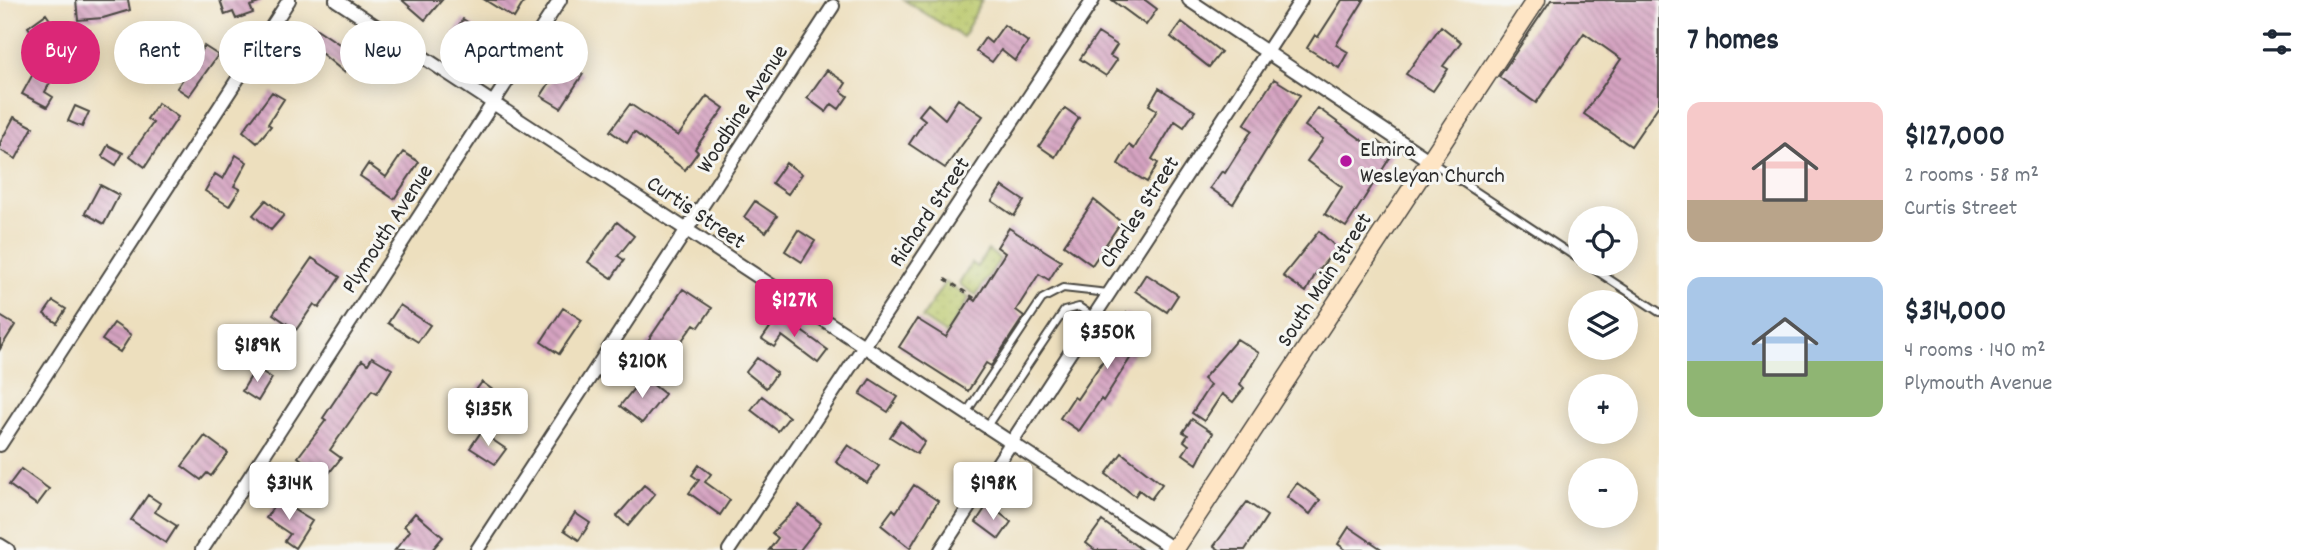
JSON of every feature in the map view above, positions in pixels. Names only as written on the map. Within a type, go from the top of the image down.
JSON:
[{"type":"street","points":[[0,445],[289,0]]},
{"type":"street","name":"Curtis Street","points":[[336,0],[1175,550]]},
{"type":"street","name":"Plymouth Avenue","points":[[202,550],[560,0]]},
{"type":"street","name":"Richard Street","points":[[729,550],[1093,0]]},
{"type":"street","points":[[1189,0],[1430,161]]},
{"type":"street","name":"Charles Street","points":[[941,550],[1301,0]]},
{"type":"street","name":"South Main Street","points":[[1175,550],[1536,0]]},
{"type":"street","name":"Woodbine Avenue","points":[[477,550],[833,6]]},
{"type":"street","points":[[0,545],[8,550]]},
{"type":"lane","points":[[1430,161],[1568,252]]},
{"type":"lane","points":[[1604,276],[1659,312]]},
{"type":"lane","points":[[966,413],[1042,299],[1063,288],[1110,293]]},
{"type":"lane","points":[[987,426],[1064,311],[1079,307],[1094,317]]},
{"type":"path","points":[[945,279],[976,299]]},
{"type":"green space","points":[[904,0],[982,0],[963,37]]},
{"type":"green space","points":[[988,250],[1000,259],[976,295],[959,284],[972,263],[977,267]]},
{"type":"green space","points":[[945,282],[969,298],[946,334],[922,318]]},
{"type":"building","points":[[76,0],[128,0],[130,10],[103,18],[78,20]]},
{"type":"building","points":[[220,0],[262,2],[250,6],[253,13],[236,19],[233,12],[225,15]]},
{"type":"building","points":[[402,0],[442,0],[425,20]]},
{"type":"building","points":[[485,0],[525,0],[514,18]]},
{"type":"building","points":[[1112,0],[1145,0],[1157,9],[1146,25]]},
{"type":"building","points":[[1342,0],[1364,0],[1336,45],[1348,52],[1339,68],[1307,48],[1315,35],[1318,37]]},
{"type":"building","points":[[1551,0],[1659,0],[1659,105],[1631,146],[1584,114],[1621,59],[1584,33],[1536,103],[1499,77]]},
{"type":"building","points":[[46,14],[51,21],[36,21]]},
{"type":"building","points":[[1182,22],[1221,52],[1209,67],[1171,37]]},
{"type":"building","points":[[1004,25],[1028,42],[1015,61],[1001,50],[992,62],[976,51],[985,38],[991,43]]},
{"type":"building","points":[[1441,26],[1461,42],[1443,66],[1448,69],[1433,91],[1406,74]]},
{"type":"building","points":[[1098,33],[1117,45],[1110,56],[1117,60],[1106,76],[1080,59]]},
{"type":"building","points":[[326,35],[340,45],[340,69],[326,57]]},
{"type":"building","points":[[205,47],[218,55],[205,73]]},
{"type":"building","points":[[827,70],[846,83],[841,91],[848,96],[839,109],[832,104],[826,112],[807,98]]},
{"type":"building","points":[[1274,79],[1300,95],[1233,204],[1210,188],[1222,171],[1225,173],[1252,130],[1244,125]]},
{"type":"building","points":[[27,84],[49,84],[45,92],[53,97],[47,107],[22,94]]},
{"type":"building","points":[[180,84],[197,84],[189,96],[177,88]]},
{"type":"building","points":[[549,84],[577,84],[561,108],[541,96]]},
{"type":"building","points":[[1159,88],[1195,111],[1184,127],[1175,121],[1152,159],[1158,163],[1147,182],[1118,164],[1129,145],[1134,149],[1157,110],[1149,105]]},
{"type":"building","points":[[272,92],[284,99],[268,124],[271,126],[257,143],[243,131]]},
{"type":"building","points":[[707,96],[724,108],[695,149],[698,152],[685,170],[634,132],[627,143],[610,131],[630,104],[678,136]]},
{"type":"building","points":[[958,99],[983,116],[945,168],[909,144],[925,120],[919,115],[928,104],[945,119]]},
{"type":"building","points":[[158,103],[178,117],[145,167],[130,156],[153,123],[147,119]]},
{"type":"building","points":[[75,106],[89,112],[82,127],[68,121]]},
{"type":"building","points":[[1065,108],[1079,118],[1055,157],[1039,146]]},
{"type":"building","points":[[1318,108],[1373,148],[1378,141],[1393,153],[1346,227],[1325,214],[1342,187],[1307,161],[1323,139],[1305,126]]},
{"type":"building","points":[[14,117],[33,127],[16,159],[0,150],[0,143]]},
{"type":"building","points":[[108,145],[123,153],[116,165],[102,156]]},
{"type":"building","points":[[403,152],[419,162],[394,199],[360,176],[368,164],[386,177]]},
{"type":"building","points":[[236,155],[247,162],[234,186],[240,189],[229,206],[205,191],[215,174],[223,179]]},
{"type":"building","points":[[786,163],[802,174],[788,194],[772,183]]},
{"type":"building","points":[[100,185],[119,195],[104,224],[85,213]]},
{"type":"building","points":[[1002,186],[1024,201],[1014,216],[992,201]]},
{"type":"building","points":[[266,200],[284,215],[271,230],[253,215]]},
{"type":"building","points":[[1094,200],[1121,222],[1092,265],[1064,245]]},
{"type":"building","points":[[755,201],[777,216],[766,232],[744,217]]},
{"type":"building","points":[[617,222],[634,236],[618,256],[624,260],[612,278],[588,262]]},
{"type":"building","points":[[1009,228],[1061,261],[1049,280],[1039,274],[1016,310],[1024,316],[991,366],[986,363],[968,391],[899,347],[917,319],[946,337],[971,298],[975,301],[1005,253],[997,247]]},
{"type":"building","points":[[798,230],[815,241],[802,262],[785,251]]},
{"type":"building","points":[[1319,231],[1337,248],[1316,273],[1306,292],[1283,276]]},
{"type":"building","points":[[312,258],[340,277],[319,308],[314,304],[296,330],[273,314]]},
{"type":"building","points":[[1146,274],[1178,295],[1167,312],[1135,291]]},
{"type":"building","points":[[683,289],[712,308],[699,327],[694,324],[661,369],[639,354]]},
{"type":"building","points":[[53,301],[66,309],[57,323],[44,314]]},
{"type":"building","points":[[400,305],[430,325],[418,342],[388,323]]},
{"type":"building","points":[[563,308],[582,320],[559,354],[541,342]]},
{"type":"building","points":[[1127,313],[1150,327],[1103,401],[1101,399],[1079,431],[1060,418],[1074,397],[1077,399],[1111,349],[1107,346]]},
{"type":"building","points":[[779,315],[828,350],[818,363],[782,336],[774,347],[762,339]]},
{"type":"building","points":[[0,316],[15,325],[0,349]]},
{"type":"building","points":[[114,323],[131,335],[120,352],[102,340]]},
{"type":"building","points":[[1237,339],[1259,353],[1240,384],[1244,388],[1233,402],[1222,394],[1204,421],[1192,413],[1210,385],[1203,379]]},
{"type":"building","points":[[372,357],[392,369],[377,393],[372,390],[330,450],[341,458],[325,478],[298,457],[326,420],[323,418],[362,360],[368,364]]},
{"type":"building","points":[[757,358],[777,373],[766,388],[746,372]]},
{"type":"building","points":[[256,368],[272,378],[258,401],[242,391]]},
{"type":"building","points":[[643,377],[665,394],[642,423],[620,406]]},
{"type":"building","points":[[870,379],[898,397],[888,412],[860,394]]},
{"type":"building","points":[[482,382],[501,396],[490,411],[471,397]]},
{"type":"building","points":[[762,396],[789,417],[778,431],[751,410]]},
{"type":"building","points":[[1192,419],[1213,433],[1197,464],[1183,454],[1189,445],[1184,441],[1188,435],[1183,432]]},
{"type":"building","points":[[901,421],[925,442],[917,454],[890,437]]},
{"type":"building","points":[[481,432],[506,449],[495,464],[470,448]]},
{"type":"building","points":[[205,436],[228,453],[211,476],[207,473],[201,480],[182,466]]},
{"type":"building","points":[[848,445],[879,466],[867,483],[836,462]]},
{"type":"building","points":[[1122,453],[1162,484],[1151,499],[1139,490],[1135,496],[1106,474]]},
{"type":"building","points":[[699,465],[711,474],[705,482],[730,500],[720,515],[689,493],[699,480],[692,475]]},
{"type":"building","points":[[21,469],[49,489],[37,505],[9,485]]},
{"type":"building","points":[[1297,483],[1320,500],[1310,514],[1287,497]]},
{"type":"building","points":[[644,485],[655,494],[628,526],[617,516]]},
{"type":"building","points":[[914,485],[938,501],[910,548],[881,525],[893,509],[896,512]]},
{"type":"building","points":[[148,495],[160,503],[155,512],[177,526],[166,543],[131,520]]},
{"type":"building","points":[[278,500],[312,521],[295,548],[285,541],[290,534],[266,518]]},
{"type":"building","points":[[1247,502],[1267,516],[1245,550],[1220,550],[1214,546]]},
{"type":"building","points":[[988,504],[1011,522],[999,539],[976,522]]},
{"type":"building","points":[[799,505],[821,523],[800,550],[769,550],[778,538],[772,533]]},
{"type":"building","points":[[415,513],[443,537],[432,550],[395,550],[410,531],[404,526]]},
{"type":"building","points":[[575,513],[590,523],[579,540],[564,530]]},
{"type":"building","points":[[1102,521],[1142,550],[1095,550],[1086,543]]},
{"type":"building","points":[[1349,527],[1383,550],[1346,550],[1338,544]]},
{"type":"place","name":"Elmira Wesleyan Church","points":[[1346,161]]}]
